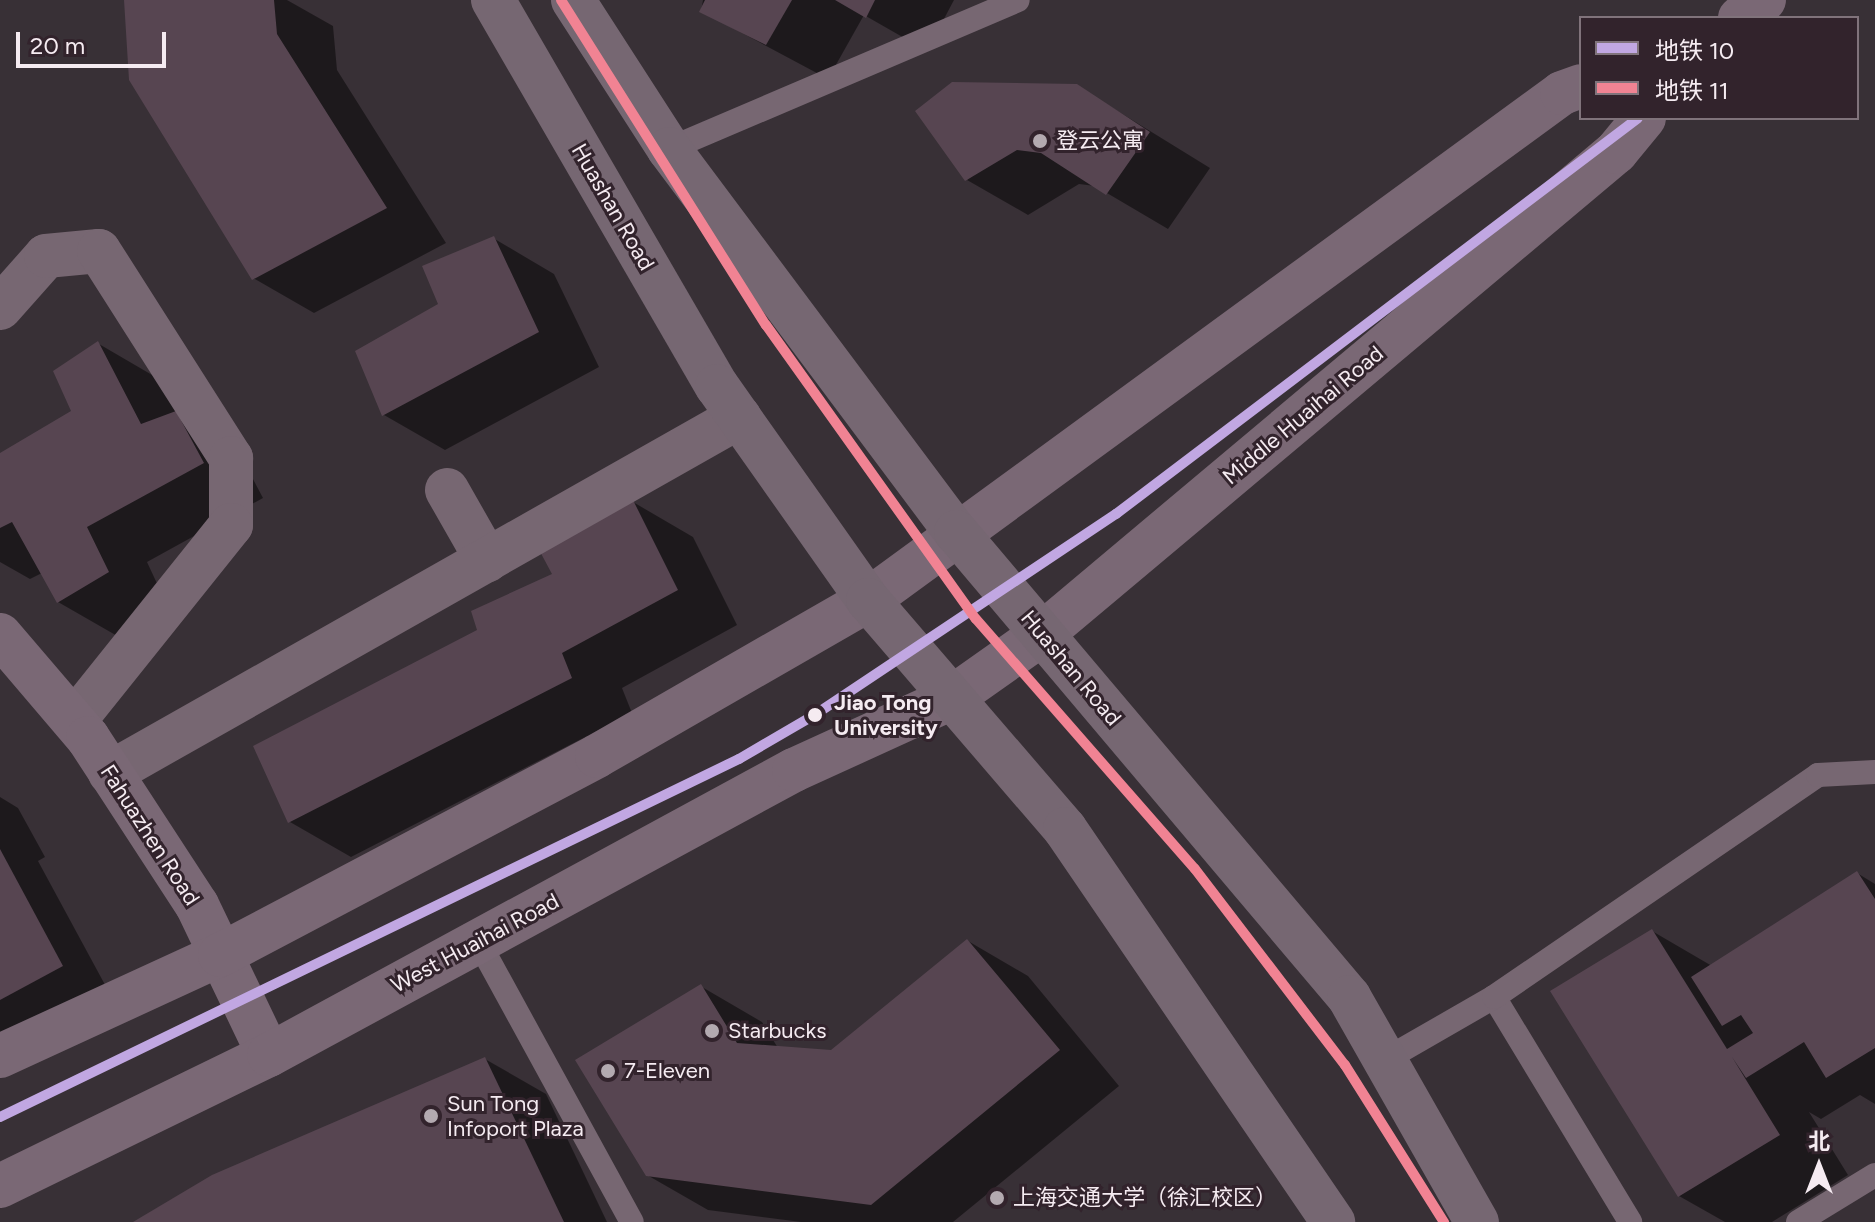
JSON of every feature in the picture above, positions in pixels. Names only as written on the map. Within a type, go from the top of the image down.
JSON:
[{"type":"main road","name":"Huashan Road","points":[[493,0],[739,417],[868,600],[950,699],[1065,829],[1333,1222]]},
{"type":"main road","name":"Huashan Road","points":[[573,0],[669,149],[956,532],[1349,997],[1388,1058],[1477,1222]]},
{"type":"main road","points":[[1743,16],[1764,0]]},
{"type":"main road","points":[[0,1056],[220,955],[597,756],[868,600],[956,532],[1562,93],[1579,87]]},
{"type":"main road","name":"Middle Huaihai Road","points":[[950,699],[1042,634],[1616,152],[1642,120]]},
{"type":"main road","name":"Fahuazhen Road","points":[[0,635],[74,721],[197,905],[269,1055]]},
{"type":"main road","name":"West Huaihai Road","points":[[0,1186],[269,1055],[794,770],[950,699]]},
{"type":"street","points":[[0,308],[46,256],[99,251],[231,458],[231,525],[74,721]]},
{"type":"street","points":[[110,773],[739,417]]},
{"type":"street","points":[[447,490],[487,560]]},
{"type":"lane","points":[[669,149],[1018,0]]},
{"type":"lane","points":[[1388,1058],[1494,997],[1818,775],[1875,772]]},
{"type":"lane","points":[[478,941],[632,1222]]},
{"type":"lane","points":[[1494,997],[1630,1222]]},
{"type":"lane","points":[[1798,1222],[1875,1175]]},
{"type":"building","points":[[124,0],[274,0],[277,34],[387,208],[252,280],[129,80]]},
{"type":"building","points":[[705,0],[792,0],[766,45],[699,12]]},
{"type":"building","points":[[835,0],[875,0],[866,18]]},
{"type":"building","name":"登云公寓","points":[[952,82],[1077,84],[1150,132],[1106,195],[1041,153],[1017,150],[965,181],[915,111]]},
{"type":"building","points":[[494,236],[539,332],[382,416],[355,351],[438,304],[422,266]]},
{"type":"building","points":[[98,341],[141,424],[176,411],[204,463],[87,527],[109,572],[57,603],[12,522],[0,528],[0,453],[71,411],[53,371]]},
{"type":"building","points":[[633,500],[678,590],[562,653],[572,678],[288,823],[253,746],[477,630],[471,611],[552,574],[537,546]]},
{"type":"building","points":[[0,849],[63,966],[0,1000]]},
{"type":"building","points":[[1857,871],[1875,899],[1875,1048],[1826,1078],[1804,1042],[1746,1078],[1732,1057],[1780,1135],[1678,1197],[1550,991],[1652,929],[1727,1049],[1753,1033],[1741,1015],[1722,1026],[1691,977]]},
{"type":"building","points":[[967,939],[1060,1050],[871,1205],[646,1176],[575,1060],[701,984],[737,1043],[831,1050]]},
{"type":"building","name":"Sun Tong Infoport Plaza","points":[[485,1057],[564,1222],[133,1222],[212,1175]]},
{"type":"metro line","name":"11","points":[[561,0],[766,325],[976,619],[1195,869],[1345,1065],[1444,1222]]},
{"type":"metro line","name":"10","points":[[0,1117],[739,759],[816,714],[1116,514],[1635,120]]},
{"type":"place","name":"登云公寓","points":[[1040,141]]},
{"type":"place","name":"Jiao Tong University","points":[[815,715]]},
{"type":"place","name":"Starbucks","points":[[712,1031]]},
{"type":"place","name":"7-Eleven","points":[[608,1071]]},
{"type":"place","name":"Sun Tong Infoport Plaza","points":[[431,1116]]},
{"type":"place","name":"上海交通大学（徐汇校区）","points":[[997,1198]]}]
